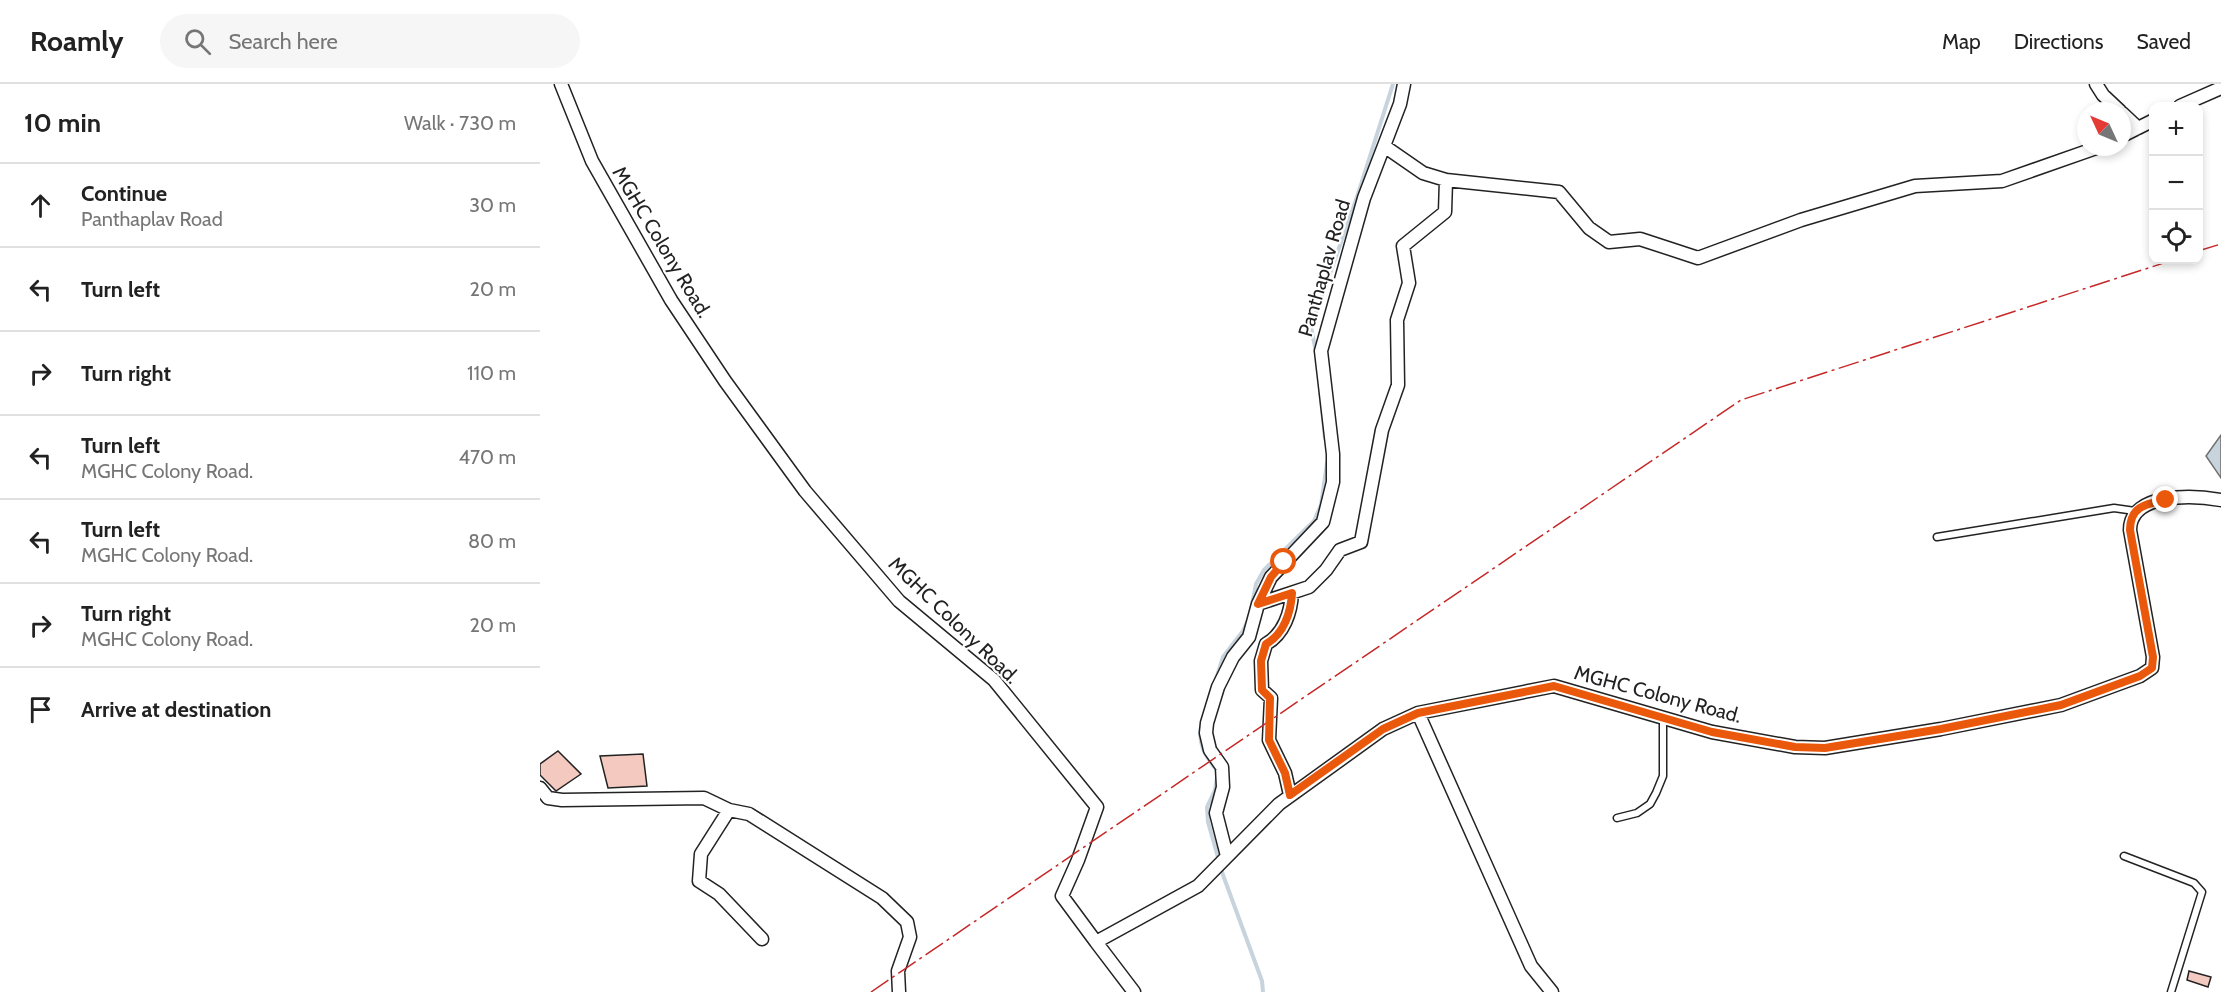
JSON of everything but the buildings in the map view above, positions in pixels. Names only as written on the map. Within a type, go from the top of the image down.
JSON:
[{"type":"street","name":"MGHC Colony Road.","points":[[561,84],[592,161],[671,300],[725,381],[805,491],[899,601],[994,680],[1096,807],[1078,860],[1062,896],[1096,942],[1198,886],[1290,795],[1383,729],[1418,713],[1554,686],[1712,732],[1795,747],[1825,748],[1941,729],[2061,705],[2147,673],[2152,668],[2153,657],[2130,530],[2130,521],[2135,511]]},
{"type":"street","name":"Panthaplav Road","points":[[1222,862],[1216,813],[1222,787],[1222,767],[1210,750],[1206,733],[1207,723],[1218,687],[1233,657],[1249,637],[1258,604],[1271,577],[1323,522],[1333,482],[1333,454],[1321,351],[1364,198],[1400,104],[1404,84]]},
{"type":"street","points":[[2096,84],[2110,102]]},
{"type":"street","points":[[2189,102],[2221,88]]},
{"type":"street","points":[[2131,121],[2138,128]]},
{"type":"street","points":[[2131,132],[2149,122]]},
{"type":"street","points":[[1384,146],[1423,173],[1446,180],[1559,192],[1589,228],[1609,242],[1640,239],[1698,258],[1801,220],[1915,186],[2002,181],[2077,154]]},
{"type":"street","points":[[1258,604],[1309,587],[1326,570],[1340,550],[1361,542],[1382,430],[1398,385],[1397,320],[1408,283],[1403,246],[1445,212],[1446,180]]},
{"type":"street","points":[[2135,511],[2141,506],[2166,500],[2200,496],[2221,500]]},
{"type":"street","points":[[1290,795],[1285,773],[1269,740],[1270,698],[1262,690],[1261,661],[1266,644],[1275,639],[1291,610],[1292,593]]},
{"type":"street","points":[[1418,713],[1531,966],[1552,992]]},
{"type":"street","points":[[540,788],[548,798],[562,800],[704,798],[729,810],[749,814],[882,898],[907,922],[910,937],[898,971],[899,992]]},
{"type":"street","points":[[729,810],[701,854],[699,881],[718,894],[762,939]]},
{"type":"street","points":[[1096,942],[1134,992]]},
{"type":"lane","points":[[1937,537],[2114,508],[2135,511]]},
{"type":"lane","points":[[1617,818],[1638,813],[1650,804],[1656,793],[1663,776],[1663,717]]},
{"type":"lane","points":[[2124,856],[2194,883],[2202,892],[2171,992]]},
{"type":"shaded area","points":[[2221,435],[2221,478],[2206,456]]},
{"type":"waterway","points":[[1316,352],[1311,327],[1357,197],[1393,84]]},
{"type":"waterway","points":[[1320,389],[1325,438]]},
{"type":"waterway","points":[[1251,610],[1256,584],[1264,570],[1314,521],[1321,505],[1327,463]]},
{"type":"waterway","points":[[1216,679],[1223,657],[1243,631],[1248,620]]},
{"type":"waterway","points":[[1202,723],[1201,743],[1218,772],[1215,790],[1207,807],[1208,822],[1223,875],[1262,981],[1263,992]]},
{"type":"power","points":[[2203,249],[2221,244]]},
{"type":"power","points":[[871,992],[1741,400],[2161,264]]},
{"type":"route","points":[[1284,562],[1271,577],[1258,604],[1292,593],[1291,610],[1275,639],[1266,644],[1261,661],[1262,690],[1270,698],[1269,740],[1285,773],[1290,795],[1383,729],[1418,713],[1554,686],[1712,732],[1795,747],[1825,748],[1941,729],[2061,705],[2140,676],[2152,668],[2154,663],[2130,521],[2135,511],[2141,506],[2166,500]]}]
